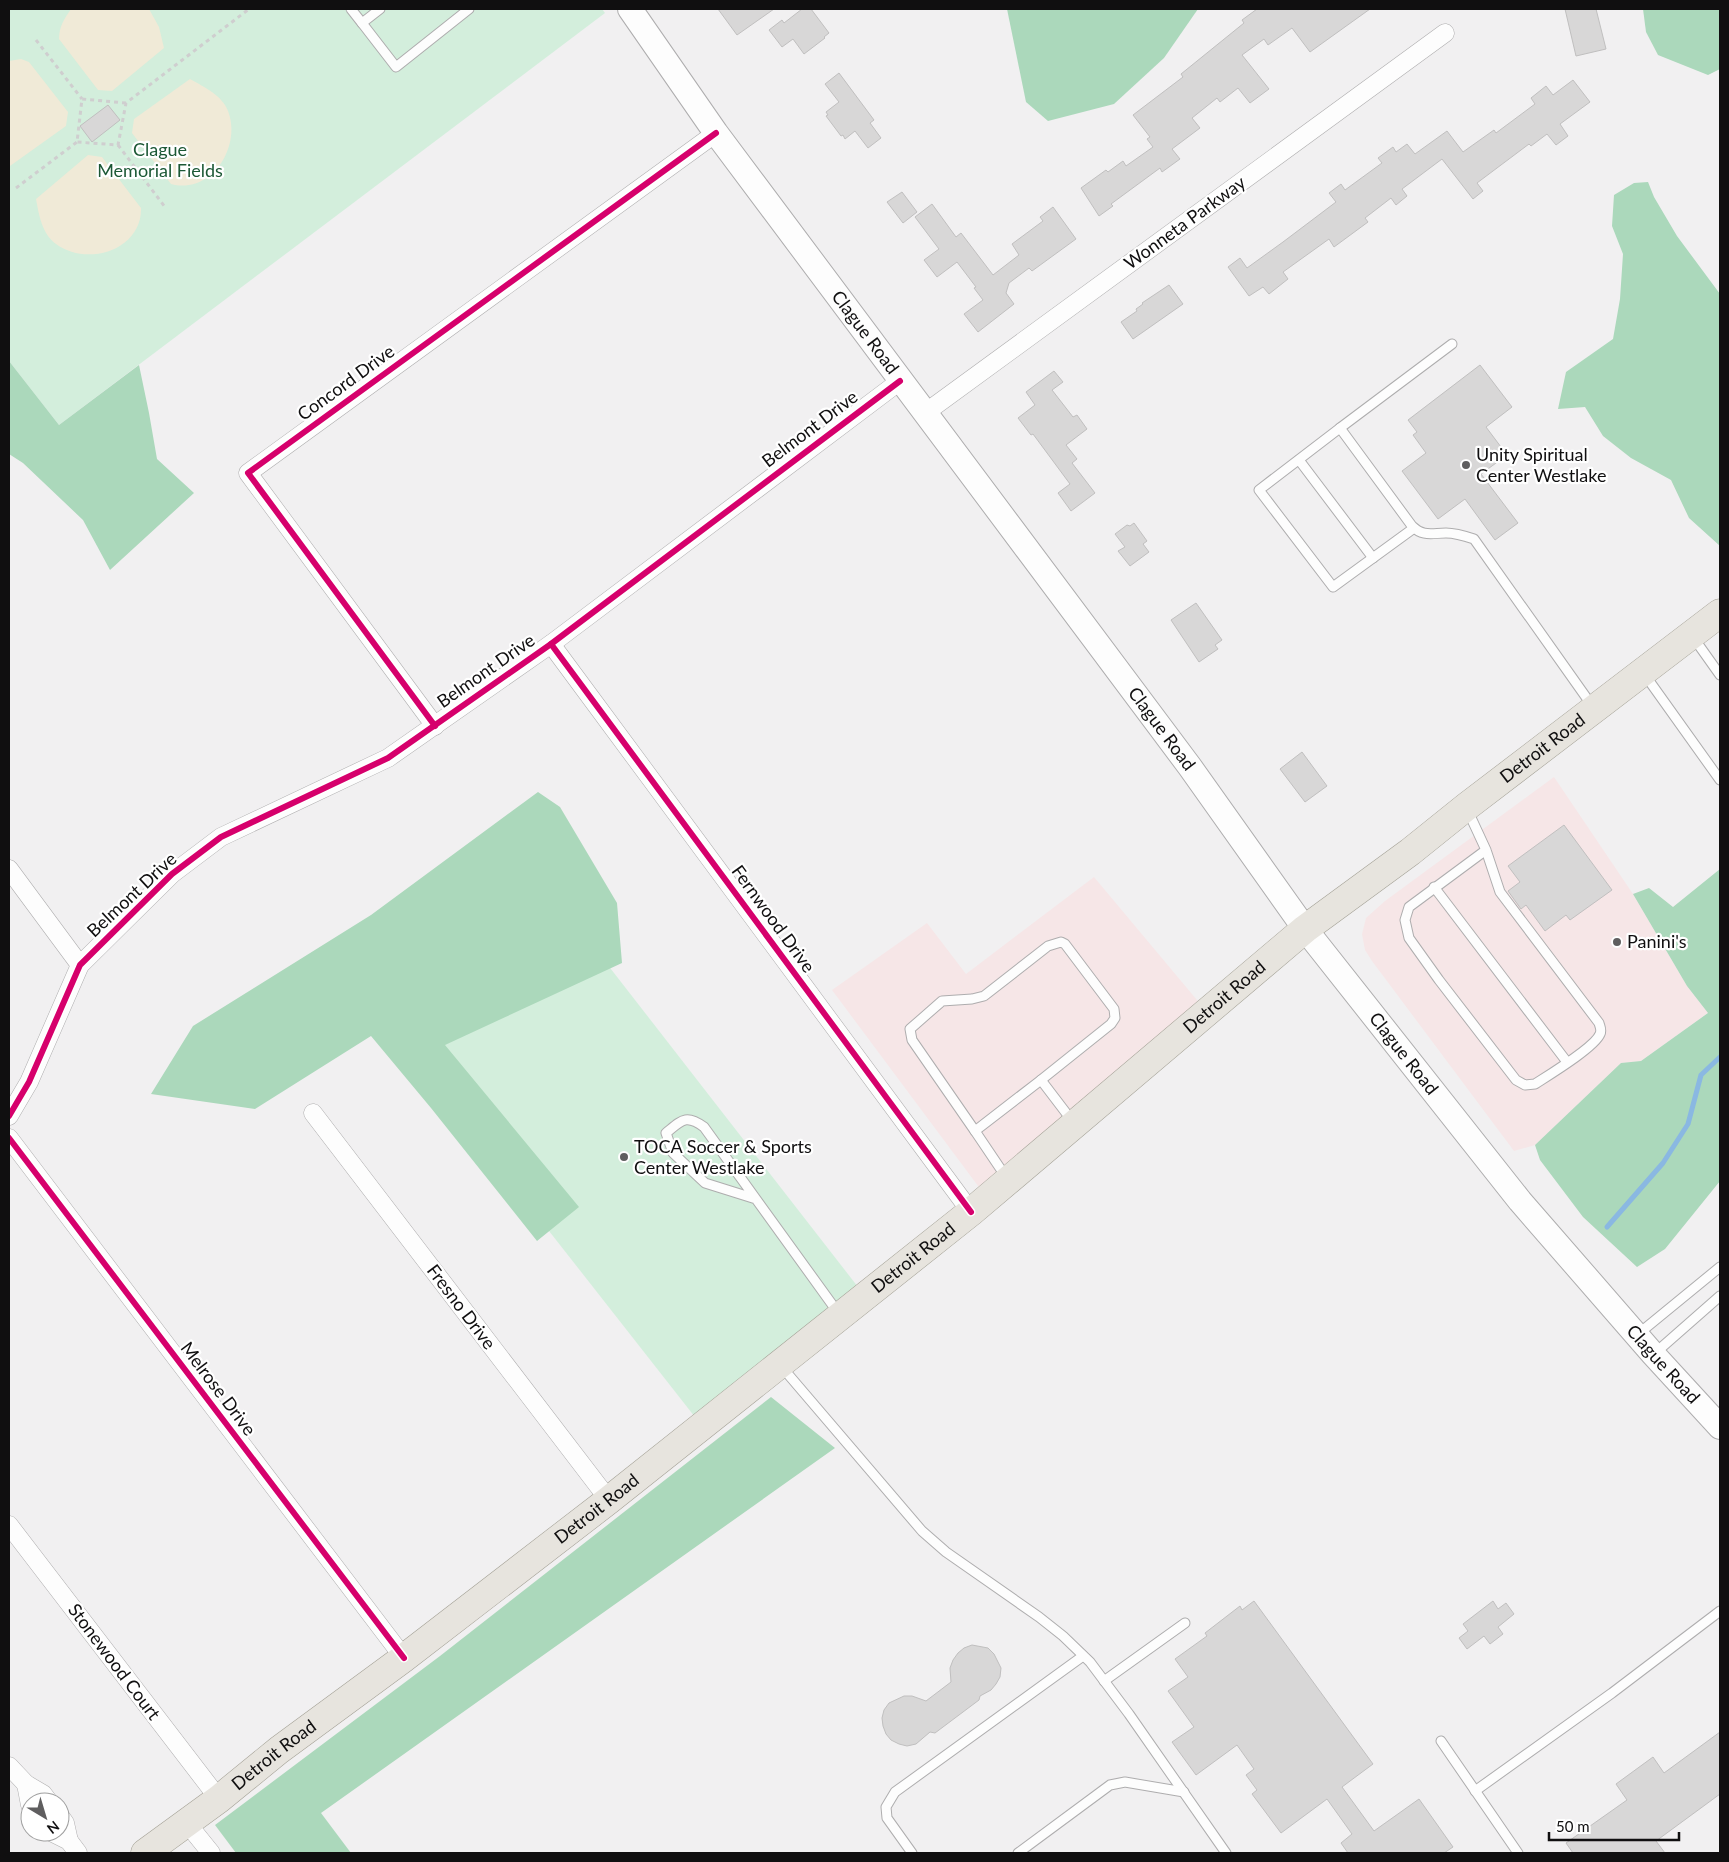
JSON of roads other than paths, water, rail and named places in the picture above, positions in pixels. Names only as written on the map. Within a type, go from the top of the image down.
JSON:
[{"type":"main road","name":"Clague Road","points":[[630,9],[716,133],[1190,767],[1305,929],[1520,1201],[1653,1354],[1720,1427]]},
{"type":"main road","name":"Detroit Road","points":[[145,1853],[219,1799],[279,1750],[404,1658],[609,1500],[970,1212],[1305,929],[1410,852],[1720,613]]},
{"type":"street","name":"Wonneta Parkway","points":[[925,413],[1445,33]]},
{"type":"street","name":"Concord Drive","points":[[435,726],[248,473],[716,133]]},
{"type":"street","name":"Belmont Drive","points":[[80,965],[172,874],[221,837],[388,758],[551,644],[900,381]]},
{"type":"street","name":"Fernwood Drive","points":[[551,644],[970,1212]]},
{"type":"street","points":[[9,869],[80,965],[29,1082],[9,1116]]},
{"type":"street","name":"Fresno Drive","points":[[313,1113],[609,1500]]},
{"type":"street","name":"Melrose Drive","points":[[9,1138],[404,1658]]},
{"type":"street","name":"Stonewood Court","points":[[9,1525],[219,1799]]},
{"type":"street","points":[[9,1766],[26,1784],[40,1792]]},
{"type":"street","points":[[26,1784],[28,1792]]},
{"type":"street","points":[[186,1822],[211,1853]]},
{"type":"lane","points":[[351,9],[396,67],[469,9]]},
{"type":"lane","points":[[362,23],[380,9]]},
{"type":"lane","points":[[1414,528],[1333,587],[1259,490],[1452,344]]},
{"type":"lane","points":[[1340,428],[1419,533],[1427,535],[1457,534],[1474,540],[1595,710]]},
{"type":"lane","points":[[1299,460],[1373,558]]},
{"type":"lane","points":[[1692,636],[1720,675]]},
{"type":"lane","points":[[1643,673],[1720,780]]},
{"type":"lane","points":[[1466,807],[1486,850],[1500,892],[1599,1023],[1601,1031],[1600,1036],[1589,1047],[1535,1084],[1525,1085],[1516,1080],[1409,938],[1404,920],[1409,907],[1486,850]]},
{"type":"lane","points":[[1434,887],[1567,1062]]},
{"type":"lane","points":[[975,1131],[1111,1024],[1115,1018],[1114,1009],[1066,944],[1061,942],[1048,946],[984,996],[972,999],[942,1001],[910,1029],[912,1040],[1008,1180]]},
{"type":"lane","points":[[1041,1080],[1074,1124]]},
{"type":"lane","points":[[756,1199],[705,1182],[673,1153],[666,1133],[682,1120],[693,1120],[704,1127],[756,1199],[840,1316]]},
{"type":"lane","points":[[1637,1335],[1720,1268]]},
{"type":"lane","points":[[1653,1354],[1720,1296]]},
{"type":"lane","points":[[780,1364],[922,1531],[946,1552],[1039,1617],[1063,1636],[1083,1656],[1104,1681],[1226,1853]]},
{"type":"lane","points":[[1475,1791],[1612,1693],[1720,1611]]},
{"type":"lane","points":[[1104,1681],[1185,1623]]},
{"type":"lane","points":[[912,1853],[887,1818],[886,1807],[896,1792],[1083,1656]]},
{"type":"lane","points":[[1441,1741],[1518,1853]]},
{"type":"lane","points":[[1018,1853],[1110,1785],[1125,1782],[1184,1792]]},
{"type":"waterway","points":[[1607,1227],[1663,1163],[1688,1124],[1701,1075],[1720,1057]]},
{"type":"place","name":"Unity Spiritual Center Westlake","points":[[1466,465]]},
{"type":"place","name":"Panini's","points":[[1617,942]]},
{"type":"place","name":"TOCA Soccer & Sports Center Westlake","points":[[624,1157]]},
{"type":"park label","name":"Clague Memorial Fields","points":[[160,160]]}]
